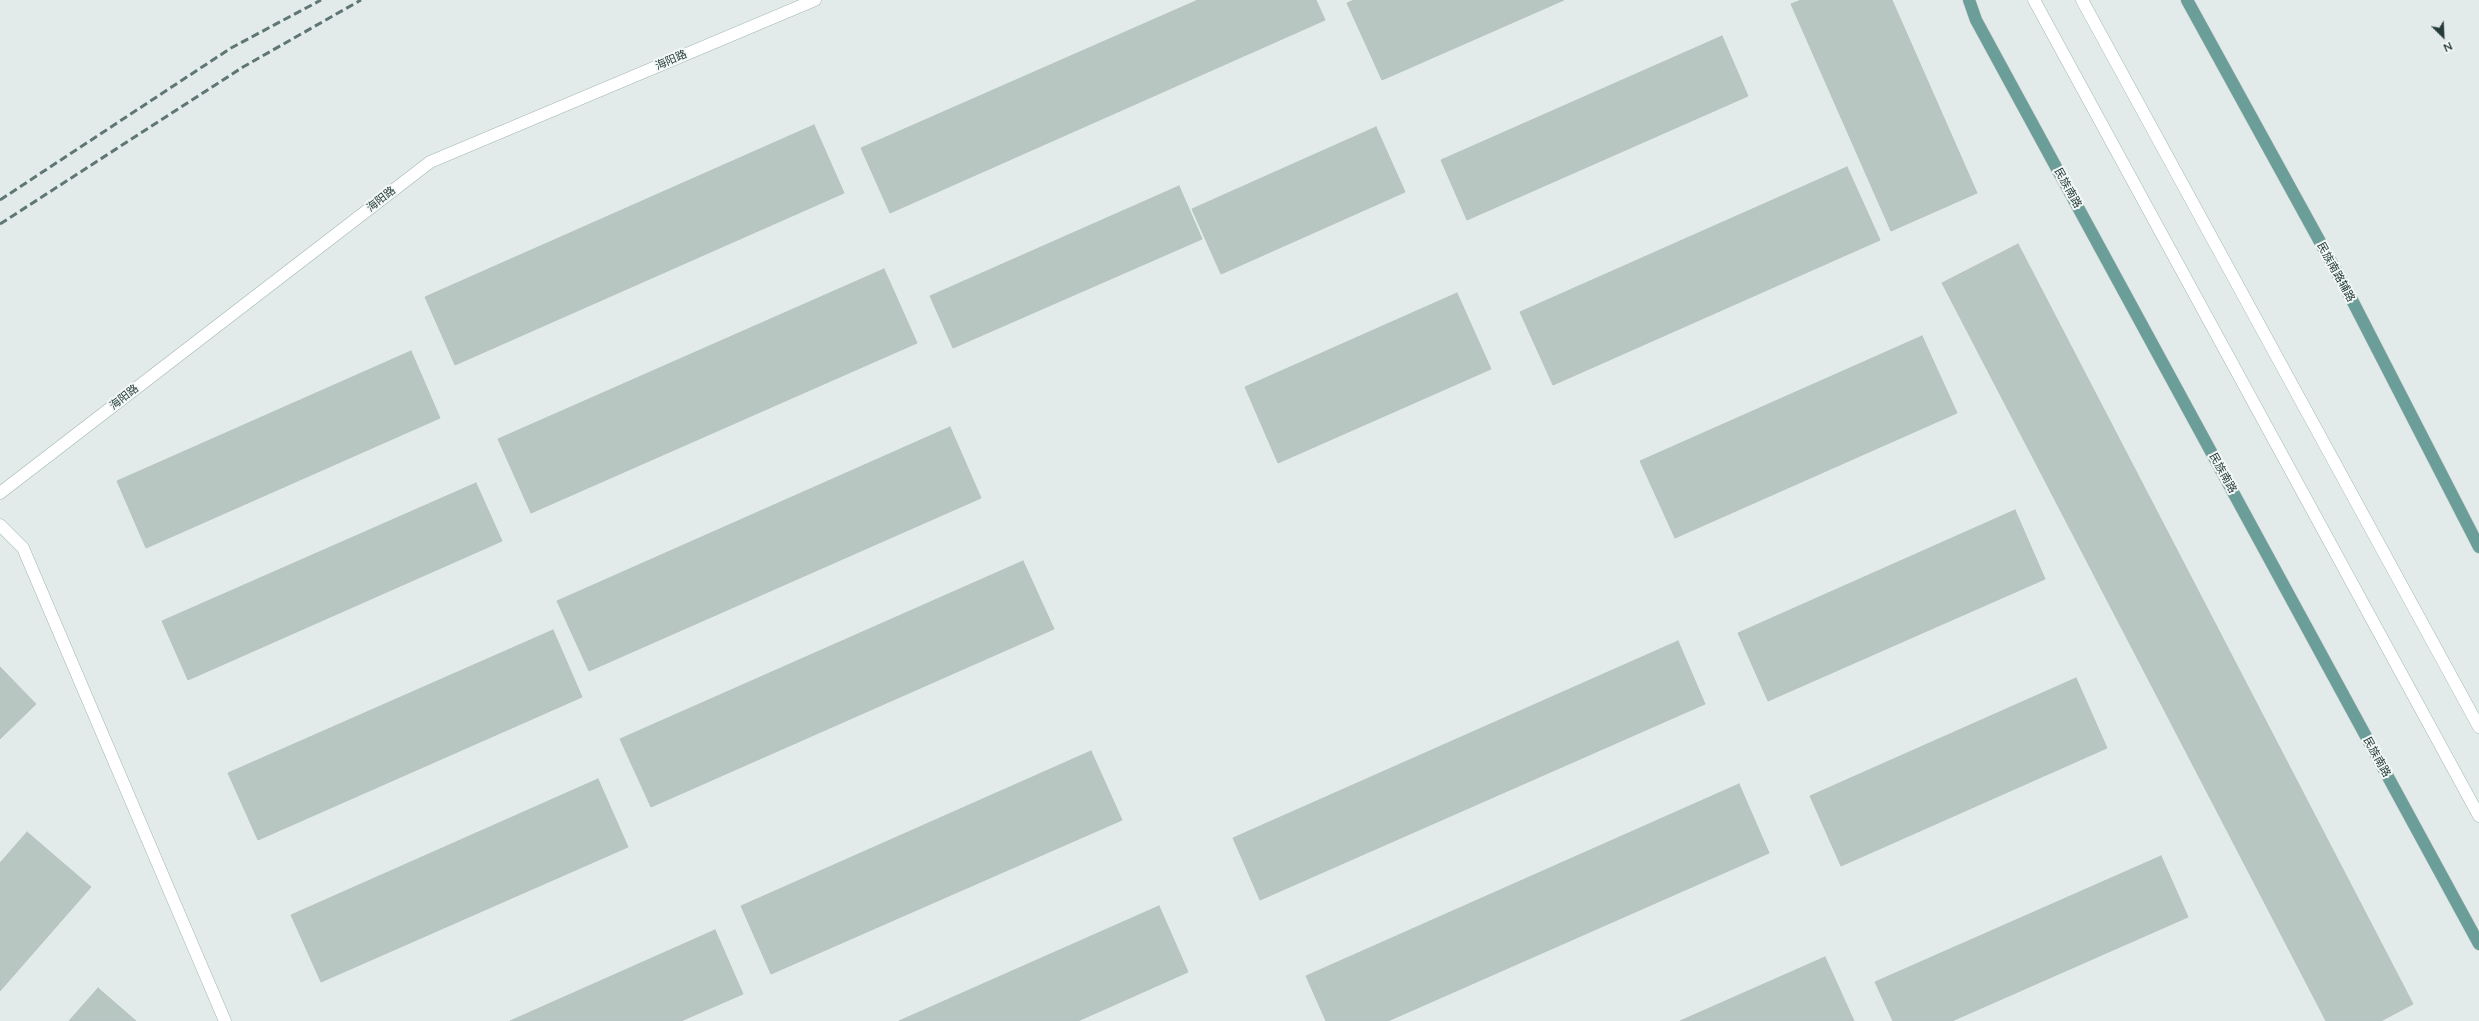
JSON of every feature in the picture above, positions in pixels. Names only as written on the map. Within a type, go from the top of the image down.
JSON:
[{"type":"main road","name":"海阳路","points":[[0,492],[430,162],[816,0]]},
{"type":"main road","name":"民族南路","points":[[1969,0],[1976,20],[2479,944]]},
{"type":"main road","points":[[2034,0],[2479,816]]},
{"type":"main road","points":[[2082,0],[2479,727]]},
{"type":"main road","name":"民族南路辅路","points":[[2187,0],[2352,300],[2479,547]]},
{"type":"main road","points":[[0,525],[23,548],[225,1021]]},
{"type":"building","points":[[1198,0],[1316,0],[1325,20],[890,213],[861,148]]},
{"type":"building","points":[[1354,0],[1564,0],[1382,80],[1347,3]]},
{"type":"building","points":[[1801,0],[1892,0],[1977,193],[1891,231],[1791,4]]},
{"type":"building","points":[[1722,36],[1748,96],[1467,220],[1441,160]]},
{"type":"building","points":[[814,125],[844,193],[455,365],[425,297]]},
{"type":"building","points":[[1376,127],[1405,192],[1221,274],[1192,209]]},
{"type":"building","points":[[1847,167],[1880,240],[1553,385],[1520,312]]},
{"type":"building","points":[[1179,186],[1202,239],[953,348],[930,296]]},
{"type":"building","points":[[2018,244],[2413,1004],[2381,1021],[2326,1021],[1942,283]]},
{"type":"building","points":[[884,269],[917,343],[531,513],[498,439]]},
{"type":"building","points":[[1457,293],[1491,369],[1278,463],[1245,387]]},
{"type":"building","points":[[1922,336],[1957,413],[1675,538],[1640,461]]},
{"type":"building","points":[[411,351],[440,418],[146,548],[117,481]]},
{"type":"building","points":[[950,427],[981,498],[589,671],[557,601]]},
{"type":"building","points":[[476,483],[502,541],[188,680],[162,621]]},
{"type":"building","points":[[2015,510],[2045,579],[1768,701],[1738,633]]},
{"type":"building","points":[[1023,561],[1054,629],[651,807],[620,739]]},
{"type":"building","points":[[553,630],[582,697],[258,840],[228,773]]},
{"type":"building","points":[[1678,641],[1705,704],[1260,900],[1233,838]]},
{"type":"building","points":[[0,667],[36,704],[0,739]]},
{"type":"building","points":[[2076,678],[2107,748],[1841,866],[1810,796]]},
{"type":"building","points":[[1091,751],[1122,820],[771,974],[741,906]]},
{"type":"building","points":[[598,779],[628,847],[321,982],[291,915]]},
{"type":"building","points":[[1739,784],[1769,853],[1388,1021],[1326,1021],[1306,976]]},
{"type":"building","points":[[27,832],[91,887],[0,991],[0,863]]},
{"type":"building","points":[[2161,856],[2188,917],[1952,1021],[1893,1021],[1875,982]]},
{"type":"building","points":[[1159,906],[1188,972],[1078,1021],[899,1021]]},
{"type":"building","points":[[715,930],[743,994],[681,1021],[510,1021]]},
{"type":"building","points":[[1825,957],[1854,1021],[1680,1021]]},
{"type":"building","points":[[98,988],[136,1021],[69,1021]]},
{"type":"railway","points":[[0,200],[231,48],[321,0]]},
{"type":"railway","points":[[0,224],[243,67],[361,0]]}]
